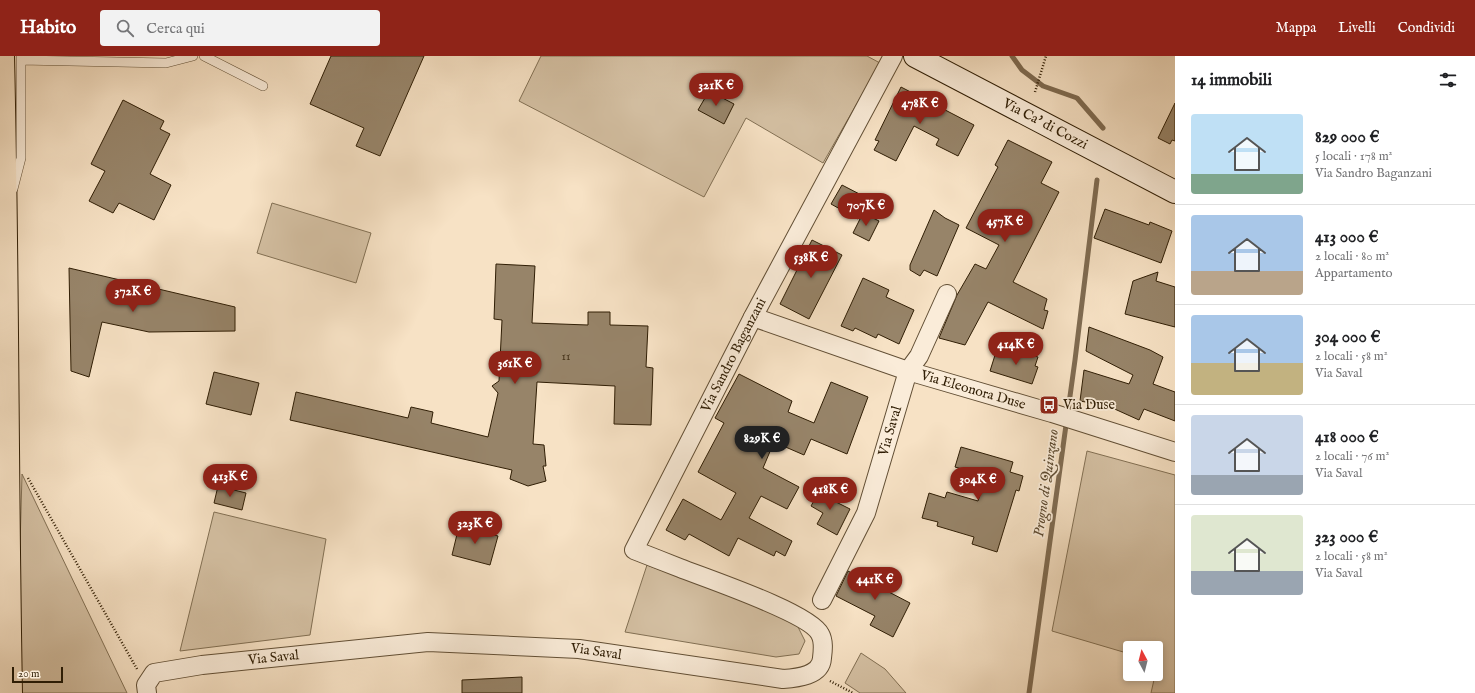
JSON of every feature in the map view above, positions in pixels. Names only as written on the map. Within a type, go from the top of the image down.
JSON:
[{"type":"main road","name":"Via Ca' di Cozzi","points":[[915,56],[1175,192]]},
{"type":"main road","points":[[11,693],[7,454],[7,213],[15,57]]},
{"type":"street","name":"Via Sandro Baganzani","points":[[814,672],[822,661],[823,642],[820,633],[811,624],[782,608],[634,550],[753,317],[893,56]]},
{"type":"street","name":"Via Eleonora Duse","points":[[908,371],[919,356],[947,294]]},
{"type":"street","name":"Via Eleonora Duse","points":[[753,317],[908,371],[1052,413],[1175,452]]},
{"type":"street","name":"Via Saval","points":[[822,600],[866,513],[908,371]]},
{"type":"street","name":"Via Saval","points":[[146,689],[154,672],[202,665],[428,642],[579,649],[783,679],[801,677],[814,672]]},
{"type":"lane","points":[[15,57],[166,63],[193,56]]},
{"type":"lane","points":[[204,56],[263,86]]},
{"type":"path","points":[[1035,92],[1046,56]]},
{"type":"path","points":[[28,477],[146,689]]},
{"type":"path","points":[[814,672],[853,693]]},
{"type":"shaded area","points":[[541,56],[867,56],[880,63],[823,163],[746,118],[704,197],[519,101]]},
{"type":"shaded area","points":[[272,203],[371,233],[356,283],[257,253]]},
{"type":"shaded area","points":[[1087,451],[1175,475],[1175,693],[1151,693],[1154,681],[1163,681],[1163,641],[1123,641],[1123,652],[1052,631]]},
{"type":"shaded area","points":[[22,474],[127,693],[16,693]]},
{"type":"shaded area","points":[[214,512],[326,539],[310,635],[180,651]]},
{"type":"shaded area","points":[[647,565],[764,608],[797,625],[805,641],[799,654],[776,657],[625,632]]},
{"type":"shaded area","points":[[861,653],[885,669],[906,693],[860,693],[845,683]]},
{"type":"building","points":[[331,56],[424,56],[380,156],[356,146],[364,128],[310,104]]},
{"type":"building","points":[[901,87],[974,125],[958,156],[936,145],[939,139],[914,126],[896,161],[874,150],[879,141],[875,140]]},
{"type":"building","points":[[709,91],[734,104],[724,124],[698,110]]},
{"type":"building","points":[[123,100],[164,121],[160,129],[170,134],[150,174],[171,185],[154,220],[119,203],[113,213],[89,201],[105,171],[91,164]]},
{"type":"building","points":[[1175,103],[1175,141],[1172,140],[1170,144],[1158,138]]},
{"type":"building","points":[[1008,140],[1052,162],[1041,183],[1059,192],[1013,282],[1047,299],[1044,310],[1048,311],[1043,329],[988,302],[965,345],[939,338],[957,295],[975,264],[986,269],[999,245],[966,228],[998,167],[995,165]]},
{"type":"building","points":[[842,185],[869,199],[858,219],[831,204]]},
{"type":"building","points":[[1105,209],[1149,225],[1150,222],[1172,231],[1161,263],[1094,238]]},
{"type":"building","points":[[934,210],[945,218],[959,225],[937,276],[924,270],[920,276],[910,270],[910,265]]},
{"type":"building","points":[[863,213],[879,221],[869,241],[853,233]]},
{"type":"building","points":[[812,240],[842,255],[809,319],[780,304]]},
{"type":"building","points":[[496,264],[535,266],[532,323],[588,325],[588,312],[610,312],[610,325],[648,326],[646,367],[653,368],[651,425],[614,424],[615,386],[537,382],[533,444],[544,445],[546,466],[543,466],[546,481],[528,486],[510,479],[512,470],[290,420],[296,392],[408,418],[411,407],[433,412],[431,423],[488,437],[498,393],[492,386],[499,381],[502,320],[494,319]]},
{"type":"building","points":[[69,268],[235,307],[235,331],[149,332],[102,322],[89,377],[71,371]]},
{"type":"building","points":[[1158,272],[1156,281],[1175,287],[1175,327],[1125,314],[1133,281]]},
{"type":"building","points":[[863,278],[889,290],[886,297],[914,310],[899,344],[878,334],[876,338],[855,328],[853,331],[841,326]]},
{"type":"building","points":[[1089,327],[1150,350],[1163,357],[1153,384],[1175,392],[1175,421],[1144,409],[1139,420],[1108,406],[1080,401],[1084,370],[1129,384],[1133,375],[1086,351]]},
{"type":"building","points":[[1012,349],[1038,357],[1035,366],[1038,367],[1032,384],[990,371],[996,352],[1010,356]]},
{"type":"building","points":[[214,372],[259,383],[251,415],[206,404]]},
{"type":"building","points":[[739,374],[792,401],[788,412],[814,423],[831,382],[868,397],[847,454],[811,439],[804,455],[774,442],[763,468],[799,487],[787,509],[761,496],[749,518],[792,541],[785,556],[776,551],[774,556],[738,538],[729,556],[689,534],[685,540],[666,530],[683,499],[721,520],[736,493],[698,472],[724,423],[715,418]]},
{"type":"building","points":[[961,447],[1013,462],[1010,472],[1023,476],[1019,491],[1016,490],[997,552],[972,544],[974,537],[937,526],[938,522],[922,518],[929,493],[945,498],[947,492],[978,501],[986,476],[955,467]]},
{"type":"building","points":[[218,486],[246,493],[242,510],[214,503]]},
{"type":"building","points":[[822,487],[839,495],[836,502],[850,509],[837,535],[817,524],[823,513],[811,506]]},
{"type":"building","points":[[459,526],[498,536],[490,565],[452,555]]},
{"type":"building","points":[[848,571],[869,582],[874,572],[893,581],[887,591],[910,603],[893,637],[870,625],[875,616],[836,596]]},
{"type":"building","points":[[522,677],[522,693],[462,693],[462,680]]},
{"type":"waterway","name":"Progno di Quinzano","points":[[1012,56],[1022,70],[1043,86],[1077,98],[1103,128]]},
{"type":"waterway","name":"Progno di Quinzano","points":[[1029,693],[1075,360],[1097,180]]},
{"type":"place","name":"Via Duse","points":[[1049,405]]}]
